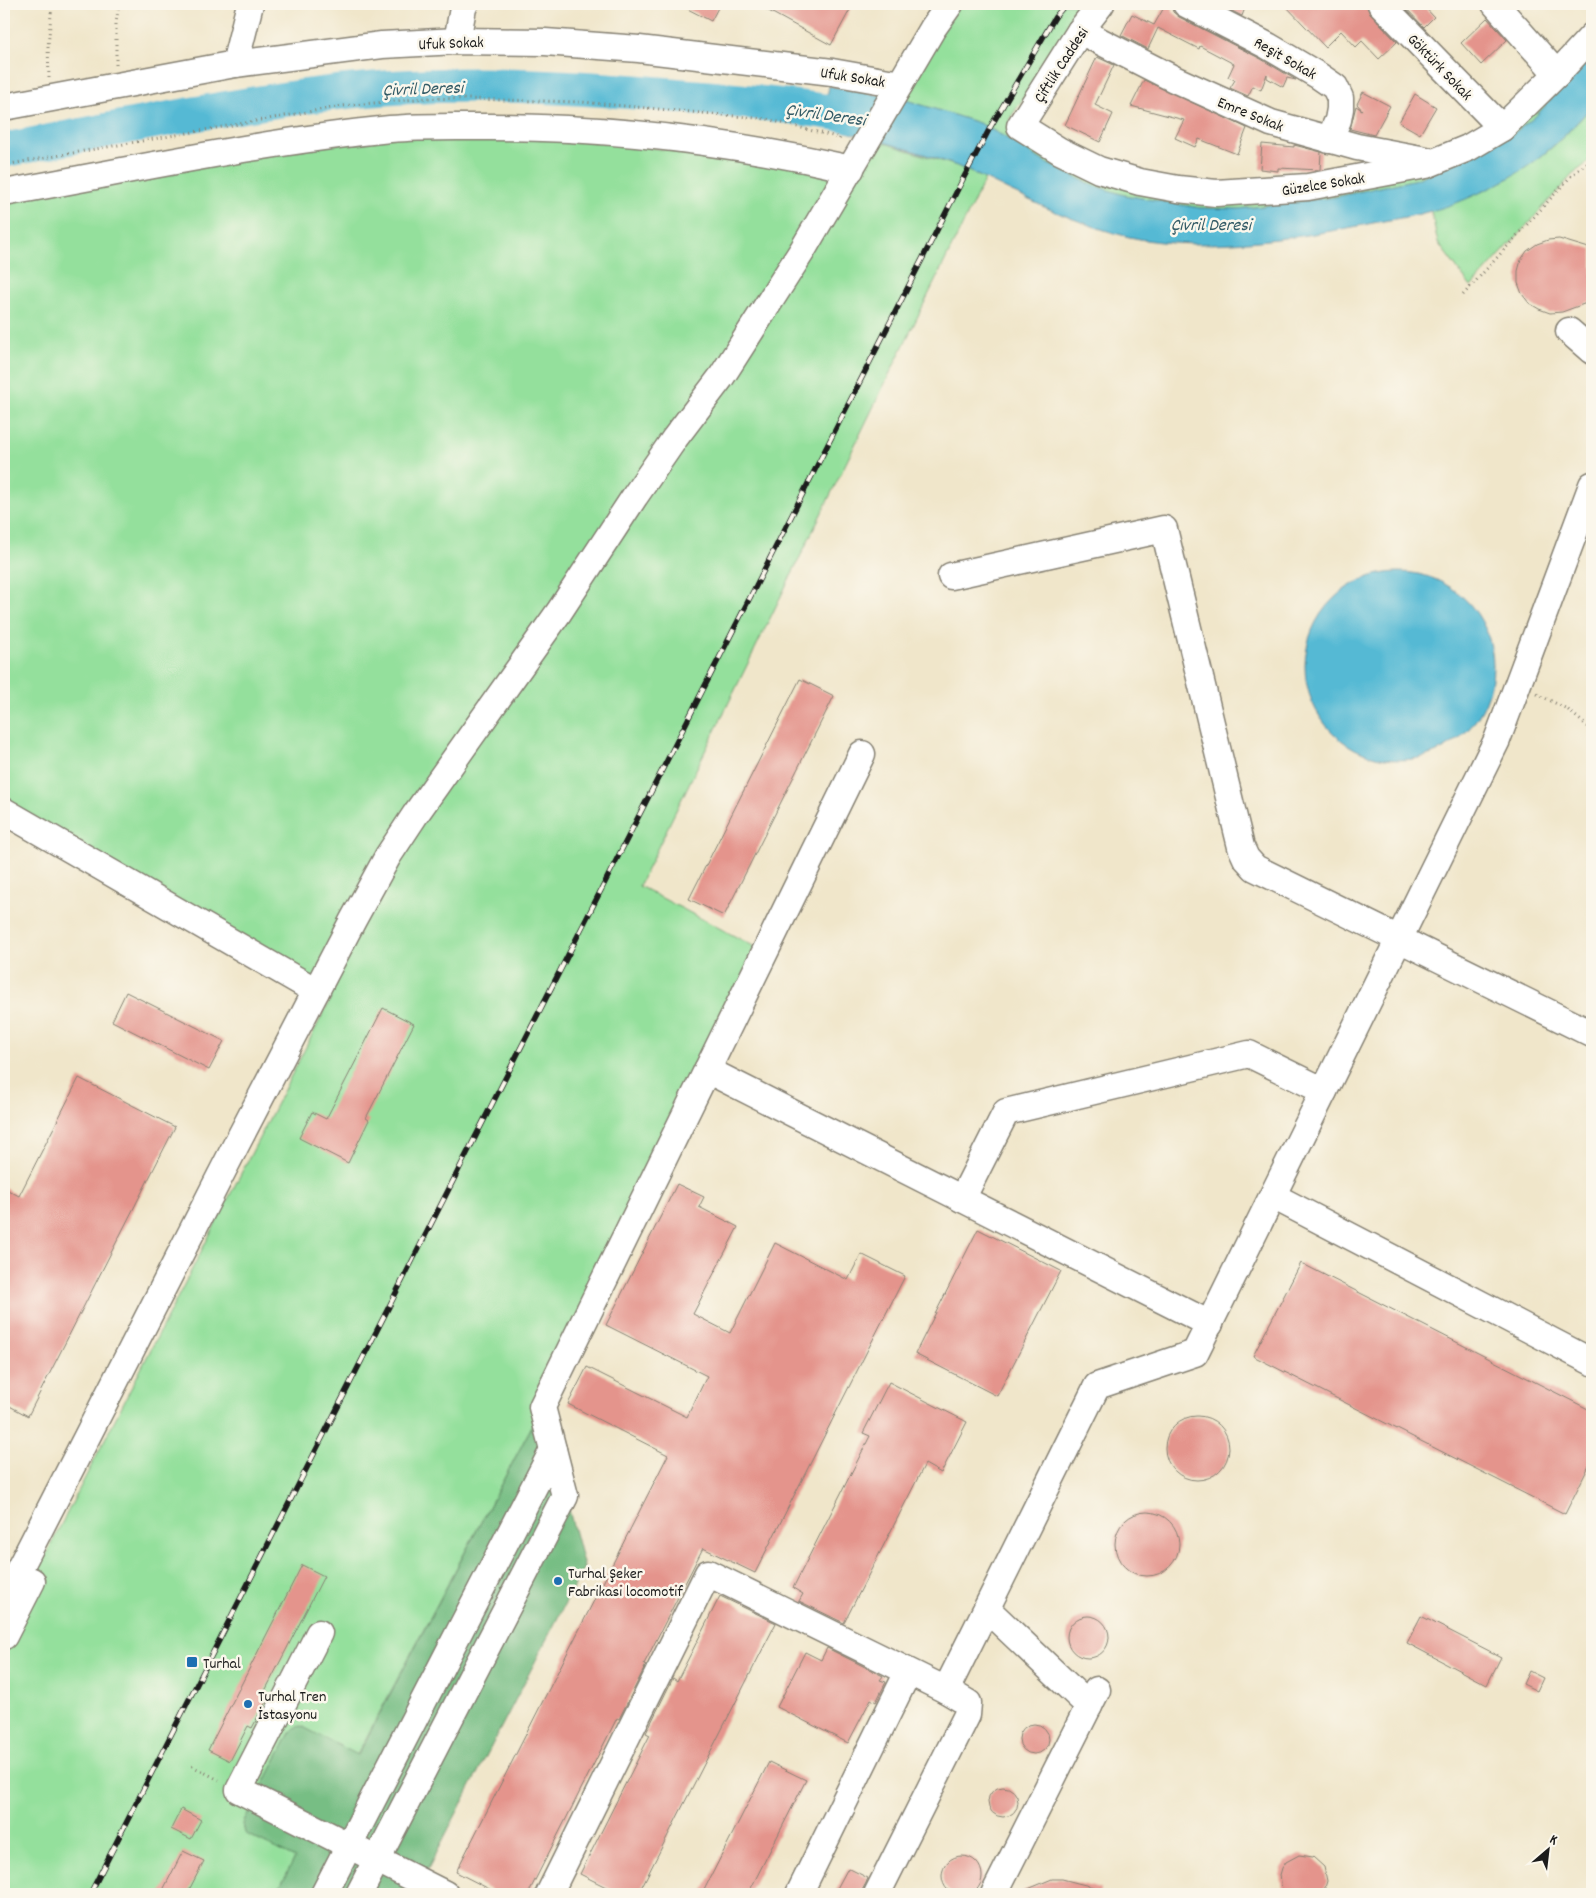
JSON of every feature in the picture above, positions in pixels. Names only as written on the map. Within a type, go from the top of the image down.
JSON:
[{"type":"street","points":[[235,64],[250,4]]},
{"type":"street","points":[[457,41],[465,4]]},
{"type":"street","points":[[4,1599],[316,990],[380,871],[415,815],[559,612],[675,438],[722,376],[792,267],[933,28],[950,4]]},
{"type":"street","name":"Çiftlik Caddesi","points":[[1020,126],[1080,30],[1101,4]]},
{"type":"street","name":"Reşit Sokak","points":[[1186,4],[1268,46],[1334,87],[1340,98],[1340,109],[1329,140]]},
{"type":"street","name":"Göktürk Sokak","points":[[1381,4],[1502,128]]},
{"type":"street","points":[[1495,4],[1558,74]]},
{"type":"street","name":"Emre Sokak","points":[[1080,30],[1124,54],[1241,110],[1271,122],[1329,140],[1434,162]]},
{"type":"street","name":"Güzelce Sokak","points":[[1020,126],[1060,151],[1099,170],[1140,182],[1216,193],[1308,187],[1426,165],[1468,148],[1502,128],[1558,74],[1592,36]]},
{"type":"street","name":"Ufuk Sokak","points":[[4,107],[235,64],[382,45],[457,41],[544,42],[639,49],[832,72],[896,90]]},
{"type":"street","points":[[4,193],[308,139],[392,129],[542,127],[633,133],[786,154],[856,159]]},
{"type":"street","points":[[1569,331],[1592,351]]},
{"type":"street","points":[[4,1636],[322,1015],[403,864],[430,822],[578,613],[686,446],[722,376]]},
{"type":"street","points":[[946,1690],[1097,1386],[1195,1353],[1497,740],[1592,485]]},
{"type":"street","points":[[951,576],[1164,529],[1240,847],[1246,858],[1255,868],[1592,1034]]},
{"type":"street","points":[[359,1894],[565,1496],[542,1407],[862,754]]},
{"type":"street","points":[[4,811],[316,990]]},
{"type":"street","points":[[962,1199],[1006,1112],[1249,1054],[1324,1091]]},
{"type":"street","points":[[707,1070],[1210,1324]]},
{"type":"street","points":[[1273,1196],[1592,1362]]},
{"type":"street","points":[[324,1894],[553,1450]]},
{"type":"street","points":[[549,1894],[708,1573],[946,1690],[968,1703],[967,1714],[877,1894]]},
{"type":"street","points":[[987,1609],[1093,1698],[994,1894]]},
{"type":"street","points":[[318,1633],[239,1790],[377,1860],[418,1888],[445,1894]]},
{"type":"street","points":[[798,1894],[908,1672]]},
{"type":"path","points":[[52,4],[48,47],[52,98]]},
{"type":"path","points":[[119,4],[116,23],[115,59],[119,86]]},
{"type":"path","points":[[1463,295],[1572,175],[1592,159]]},
{"type":"path","points":[[1518,686],[1567,709],[1592,730]]},
{"type":"path","points":[[192,1766],[239,1790]]},
{"type":"green space","points":[[950,4],[1085,4],[1009,120],[1178,189],[1426,165],[1592,54],[1535,117],[1510,136],[1417,179],[1335,197],[1239,209],[1200,208],[1124,195],[1092,185],[1048,164],[979,123],[906,100]]},
{"type":"green space","points":[[1592,106],[1592,159],[1572,175],[1471,287],[1438,243],[1431,211],[1463,200],[1522,170],[1555,145]]},
{"type":"green space","points":[[453,127],[851,169],[869,138],[957,166],[985,179],[639,886],[765,952],[542,1407],[357,1755],[301,1726],[290,1733],[243,1824],[245,1833],[295,1858],[276,1894],[4,1894],[4,1636],[331,998],[4,826],[4,193]]},
{"type":"green space","points":[[542,1407],[584,1567],[415,1894],[276,1894],[295,1858],[245,1833],[243,1824],[290,1733],[296,1727],[301,1726],[358,1755]]},
{"type":"water","points":[[1592,54],[1592,106],[1550,149],[1513,176],[1475,195],[1440,209],[1348,228],[1281,239],[1211,244],[1176,243],[1144,240],[1114,233],[1058,213],[941,160],[822,125],[829,86],[906,100],[979,123],[1048,164],[1092,185],[1124,195],[1200,208],[1239,209],[1335,197],[1417,179],[1510,136],[1535,117]]},
{"type":"water","points":[[1408,572],[1435,579],[1466,599],[1486,630],[1492,648],[1492,684],[1486,702],[1466,733],[1435,753],[1417,759],[1390,760],[1381,759],[1355,749],[1339,739],[1326,726],[1312,702],[1306,684],[1305,657],[1306,648],[1316,622],[1326,606],[1339,593],[1363,579],[1381,573]]},
{"type":"building","points":[[678,4],[720,4],[711,21]]},
{"type":"building","points":[[756,4],[853,4],[831,45]]},
{"type":"building","points":[[1166,4],[1171,4],[1173,12],[1179,17],[1261,59],[1296,80],[1287,78],[1283,87],[1267,78],[1267,74],[1261,90],[1253,86],[1248,96],[1230,88],[1235,80],[1228,77],[1234,64],[1200,46],[1199,49],[1158,28],[1148,49],[1121,35],[1132,14],[1154,25]]},
{"type":"building","points":[[1218,4],[1237,4],[1245,8],[1242,16]]},
{"type":"building","points":[[1284,4],[1366,4],[1370,14],[1397,42],[1379,59],[1362,41],[1356,47],[1341,31],[1325,47]]},
{"type":"building","points":[[1402,4],[1422,4],[1434,17],[1424,27]]},
{"type":"building","points":[[1487,18],[1507,40],[1481,65],[1461,43]]},
{"type":"building","points":[[1097,57],[1114,65],[1095,105],[1113,114],[1100,142],[1065,125]]},
{"type":"building","points":[[1144,80],[1247,128],[1237,154],[1199,139],[1195,147],[1175,138],[1184,120],[1131,106]]},
{"type":"building","points":[[1363,92],[1390,106],[1374,135],[1350,129],[1356,106],[1362,110],[1357,104]]},
{"type":"building","points":[[1415,94],[1436,107],[1420,134],[1399,122]]},
{"type":"building","points":[[1262,144],[1294,147],[1294,145],[1321,152],[1320,170],[1278,168],[1278,171],[1260,169]]},
{"type":"building","points":[[1559,239],[1592,249],[1592,301],[1562,312],[1550,313],[1529,303],[1522,294],[1518,283],[1518,271],[1521,260],[1527,251],[1537,244]]},
{"type":"building","points":[[800,679],[834,696],[724,916],[689,899]]},
{"type":"building","points":[[126,992],[224,1041],[209,1070],[112,1021]]},
{"type":"building","points":[[383,1008],[414,1024],[366,1118],[369,1120],[348,1163],[299,1138],[312,1112],[326,1119]]},
{"type":"building","points":[[79,1078],[175,1127],[28,1416],[4,1403],[4,1188],[19,1196]]},
{"type":"building","points":[[677,1184],[704,1197],[699,1207],[738,1227],[693,1314],[730,1333],[775,1243],[848,1280],[861,1254],[905,1276],[755,1573],[703,1548],[644,1664],[646,1665],[619,1719],[617,1718],[528,1894],[499,1894],[456,1872],[668,1455],[568,1404],[587,1367],[687,1417],[707,1376],[606,1325]]},
{"type":"building","points":[[978,1229],[1061,1271],[997,1396],[915,1354]]},
{"type":"building","points":[[1301,1263],[1592,1411],[1592,1460],[1565,1514],[1253,1356]]},
{"type":"building","points":[[889,1382],[967,1422],[941,1473],[925,1464],[844,1623],[799,1601],[803,1594],[793,1588],[870,1436],[863,1433]]},
{"type":"building","points":[[1197,1416],[1215,1422],[1223,1430],[1229,1448],[1223,1466],[1215,1474],[1197,1480],[1179,1474],[1171,1466],[1165,1448],[1171,1430],[1179,1422]]},
{"type":"building","points":[[1147,1512],[1165,1518],[1173,1526],[1179,1544],[1173,1562],[1165,1570],[1147,1576],[1129,1570],[1121,1562],[1115,1544],[1121,1526],[1129,1518]]},
{"type":"building","points":[[302,1565],[324,1576],[265,1691],[270,1694],[252,1728],[248,1726],[230,1761],[208,1750]]},
{"type":"building","points":[[720,1596],[776,1623],[638,1894],[620,1894],[580,1874],[650,1735],[646,1733],[673,1678],[677,1681]]},
{"type":"building","points":[[1092,1616],[1100,1619],[1106,1625],[1109,1637],[1106,1649],[1100,1655],[1084,1658],[1076,1655],[1070,1649],[1067,1633],[1070,1625],[1076,1619]]},
{"type":"building","points":[[1421,1616],[1501,1657],[1487,1685],[1407,1643]]},
{"type":"building","points":[[827,1648],[883,1676],[880,1680],[886,1682],[876,1702],[871,1699],[848,1743],[777,1707],[805,1652],[821,1660]]},
{"type":"building","points":[[1529,1671],[1543,1678],[1537,1691],[1523,1684]]},
{"type":"building","points":[[1034,1724],[1045,1728],[1049,1739],[1045,1750],[1034,1754],[1023,1750],[1019,1739],[1023,1728]]},
{"type":"building","points":[[769,1762],[806,1780],[748,1894],[702,1894]]},
{"type":"building","points":[[1003,1787],[1014,1791],[1018,1802],[1014,1813],[1003,1817],[992,1813],[988,1802],[992,1791]]},
{"type":"building","points":[[181,1809],[201,1820],[191,1839],[171,1829]]},
{"type":"building","points":[[183,1851],[204,1861],[187,1894],[161,1894]]},
{"type":"building","points":[[1299,1855],[1313,1857],[1324,1867],[1327,1881],[1323,1894],[1286,1894],[1282,1890],[1280,1875],[1282,1868],[1286,1862]]},
{"type":"building","points":[[958,1856],[966,1856],[973,1859],[979,1865],[982,1876],[979,1887],[973,1893],[966,1896],[958,1896],[951,1893],[945,1887],[942,1880],[942,1872],[945,1865],[951,1859]]},
{"type":"building","points":[[848,1868],[868,1878],[866,1883],[860,1894],[834,1894]]},
{"type":"building","points":[[1052,1879],[1062,1879],[1101,1889],[1100,1894],[1016,1894]]},
{"type":"waterway","name":"Çivril Deresi","points":[[4,150],[241,106],[337,93],[422,86],[497,85],[609,90],[777,105],[871,119]]},
{"type":"railway","points":[[90,1894],[963,179],[991,126],[1055,17],[1066,4]]},
{"type":"place","name":"Turhal Şeker Fabrikasi locomotif","points":[[558,1581]]},
{"type":"place","name":"Turhal","points":[[192,1662]]},
{"type":"place","name":"Turhal Tren İstasyonu","points":[[248,1704]]}]
